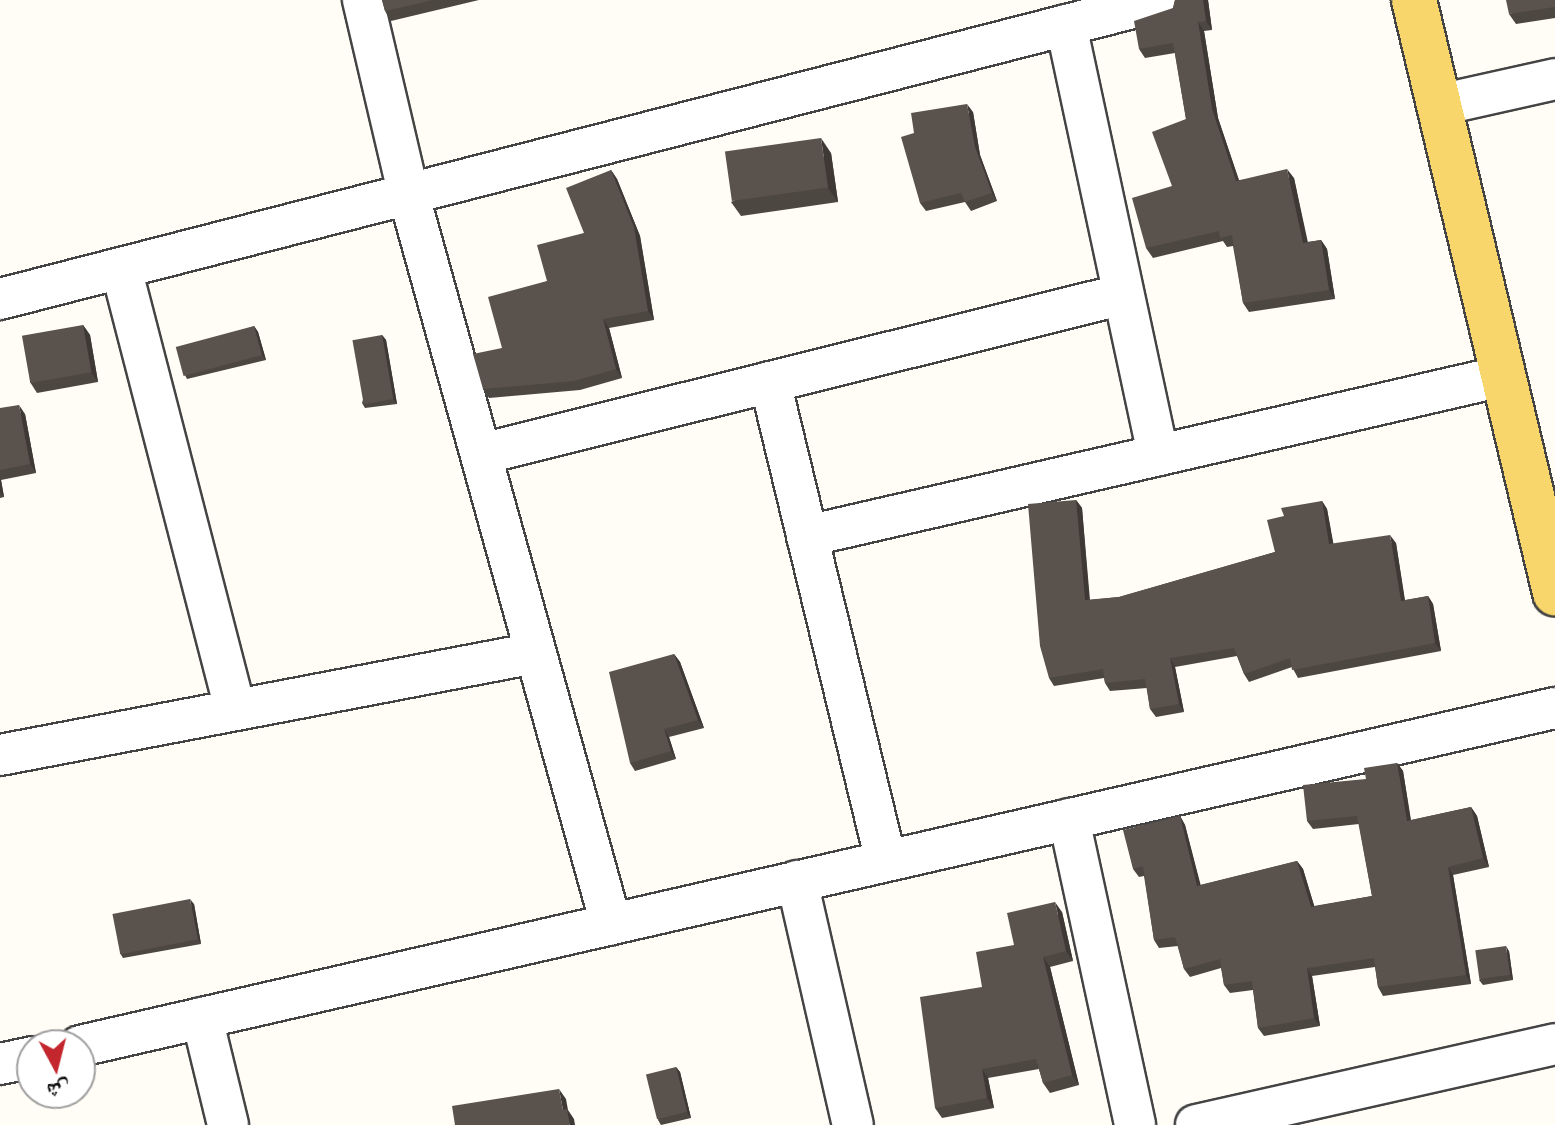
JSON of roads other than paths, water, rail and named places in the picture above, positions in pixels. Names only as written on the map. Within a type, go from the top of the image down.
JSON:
[{"type":"main road","points":[[1414,0],[1555,593]]},
{"type":"street","points":[[363,0],[409,196],[611,924]]},
{"type":"street","points":[[0,299],[1164,0]]},
{"type":"street","points":[[1066,25],[1120,295],[1158,455]]},
{"type":"street","points":[[1439,105],[1555,79]]},
{"type":"street","points":[[121,268],[235,710]]},
{"type":"street","points":[[481,454],[1120,295]]},
{"type":"street","points":[[807,536],[1503,376]]},
{"type":"street","points":[[770,382],[886,861]]},
{"type":"street","points":[[0,755],[535,653]]},
{"type":"street","points":[[96,1042],[1555,708]]},
{"type":"street","points":[[1069,819],[1135,1125]]},
{"type":"street","points":[[797,881],[853,1125]]},
{"type":"street","points":[[202,1018],[228,1125]]},
{"type":"street","points":[[1196,1125],[1555,1044]]}]
